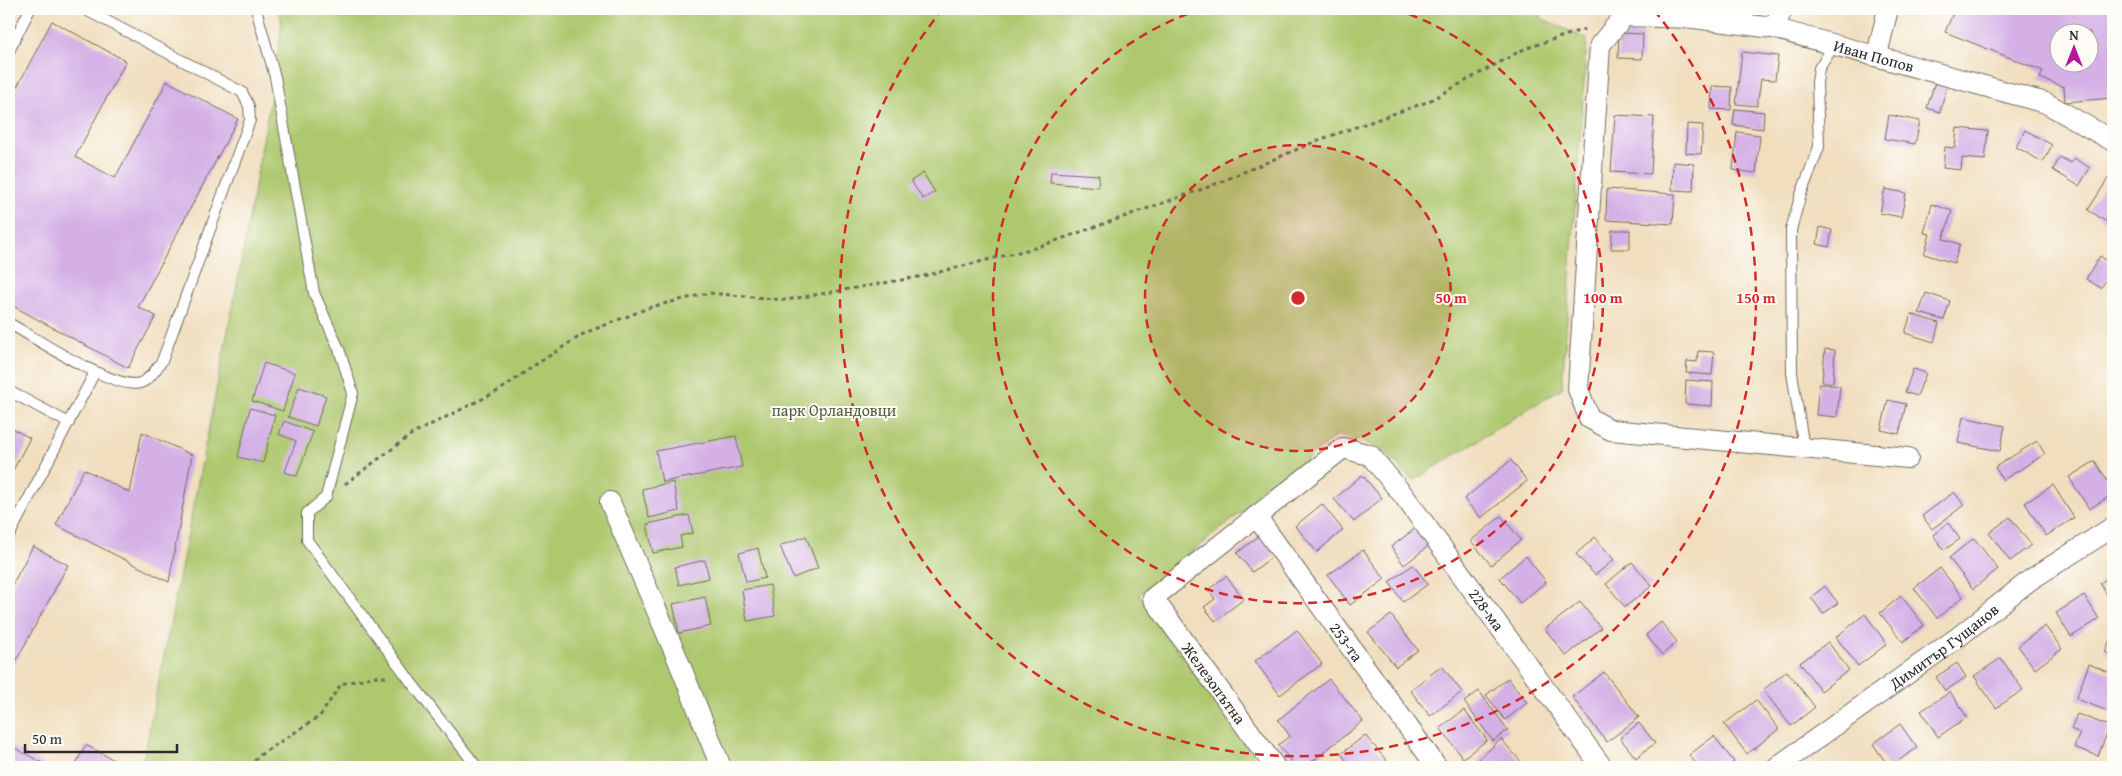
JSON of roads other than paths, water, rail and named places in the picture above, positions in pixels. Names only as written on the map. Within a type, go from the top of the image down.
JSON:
[{"type":"street","points":[[1773,28],[1783,9]]},
{"type":"street","points":[[1877,55],[1888,9]]},
{"type":"street","name":"Иван Попов","points":[[1804,448],[1610,430],[1588,418],[1578,389],[1600,45],[1624,16],[1694,18],[1773,28],[1877,55],[2046,103],[2113,141]]},
{"type":"street","name":"228-ма","points":[[1256,516],[1343,448],[1370,455],[1404,496],[1602,767]]},
{"type":"street","points":[[1804,448],[1908,458]]},
{"type":"street","points":[[610,502],[676,655],[721,767]]},
{"type":"street","name":"Железопътна","points":[[1256,516],[1153,598],[1275,767]]},
{"type":"street","name":"253-та","points":[[1256,516],[1437,767]]},
{"type":"street","name":"Димитър Гущанов","points":[[1777,767],[1957,638],[2030,580],[2113,527]]},
{"type":"lane","points":[[9,51],[30,9]]},
{"type":"lane","points":[[9,323],[95,372],[128,384],[141,383],[152,375],[162,362],[250,120],[249,106],[242,92],[84,9]]},
{"type":"lane","points":[[256,9],[275,76],[314,293],[339,349],[352,393],[326,498],[307,513],[307,540],[411,682],[477,767]]},
{"type":"lane","points":[[1804,448],[1792,373],[1791,230],[1800,197],[1819,147],[1817,83],[1819,68],[1835,44]]},
{"type":"lane","points":[[9,536],[70,423],[95,372]]},
{"type":"lane","points":[[9,391],[70,423]]},
{"type":"park label","name":"парк Орландовци","points":[[834,410]]}]
